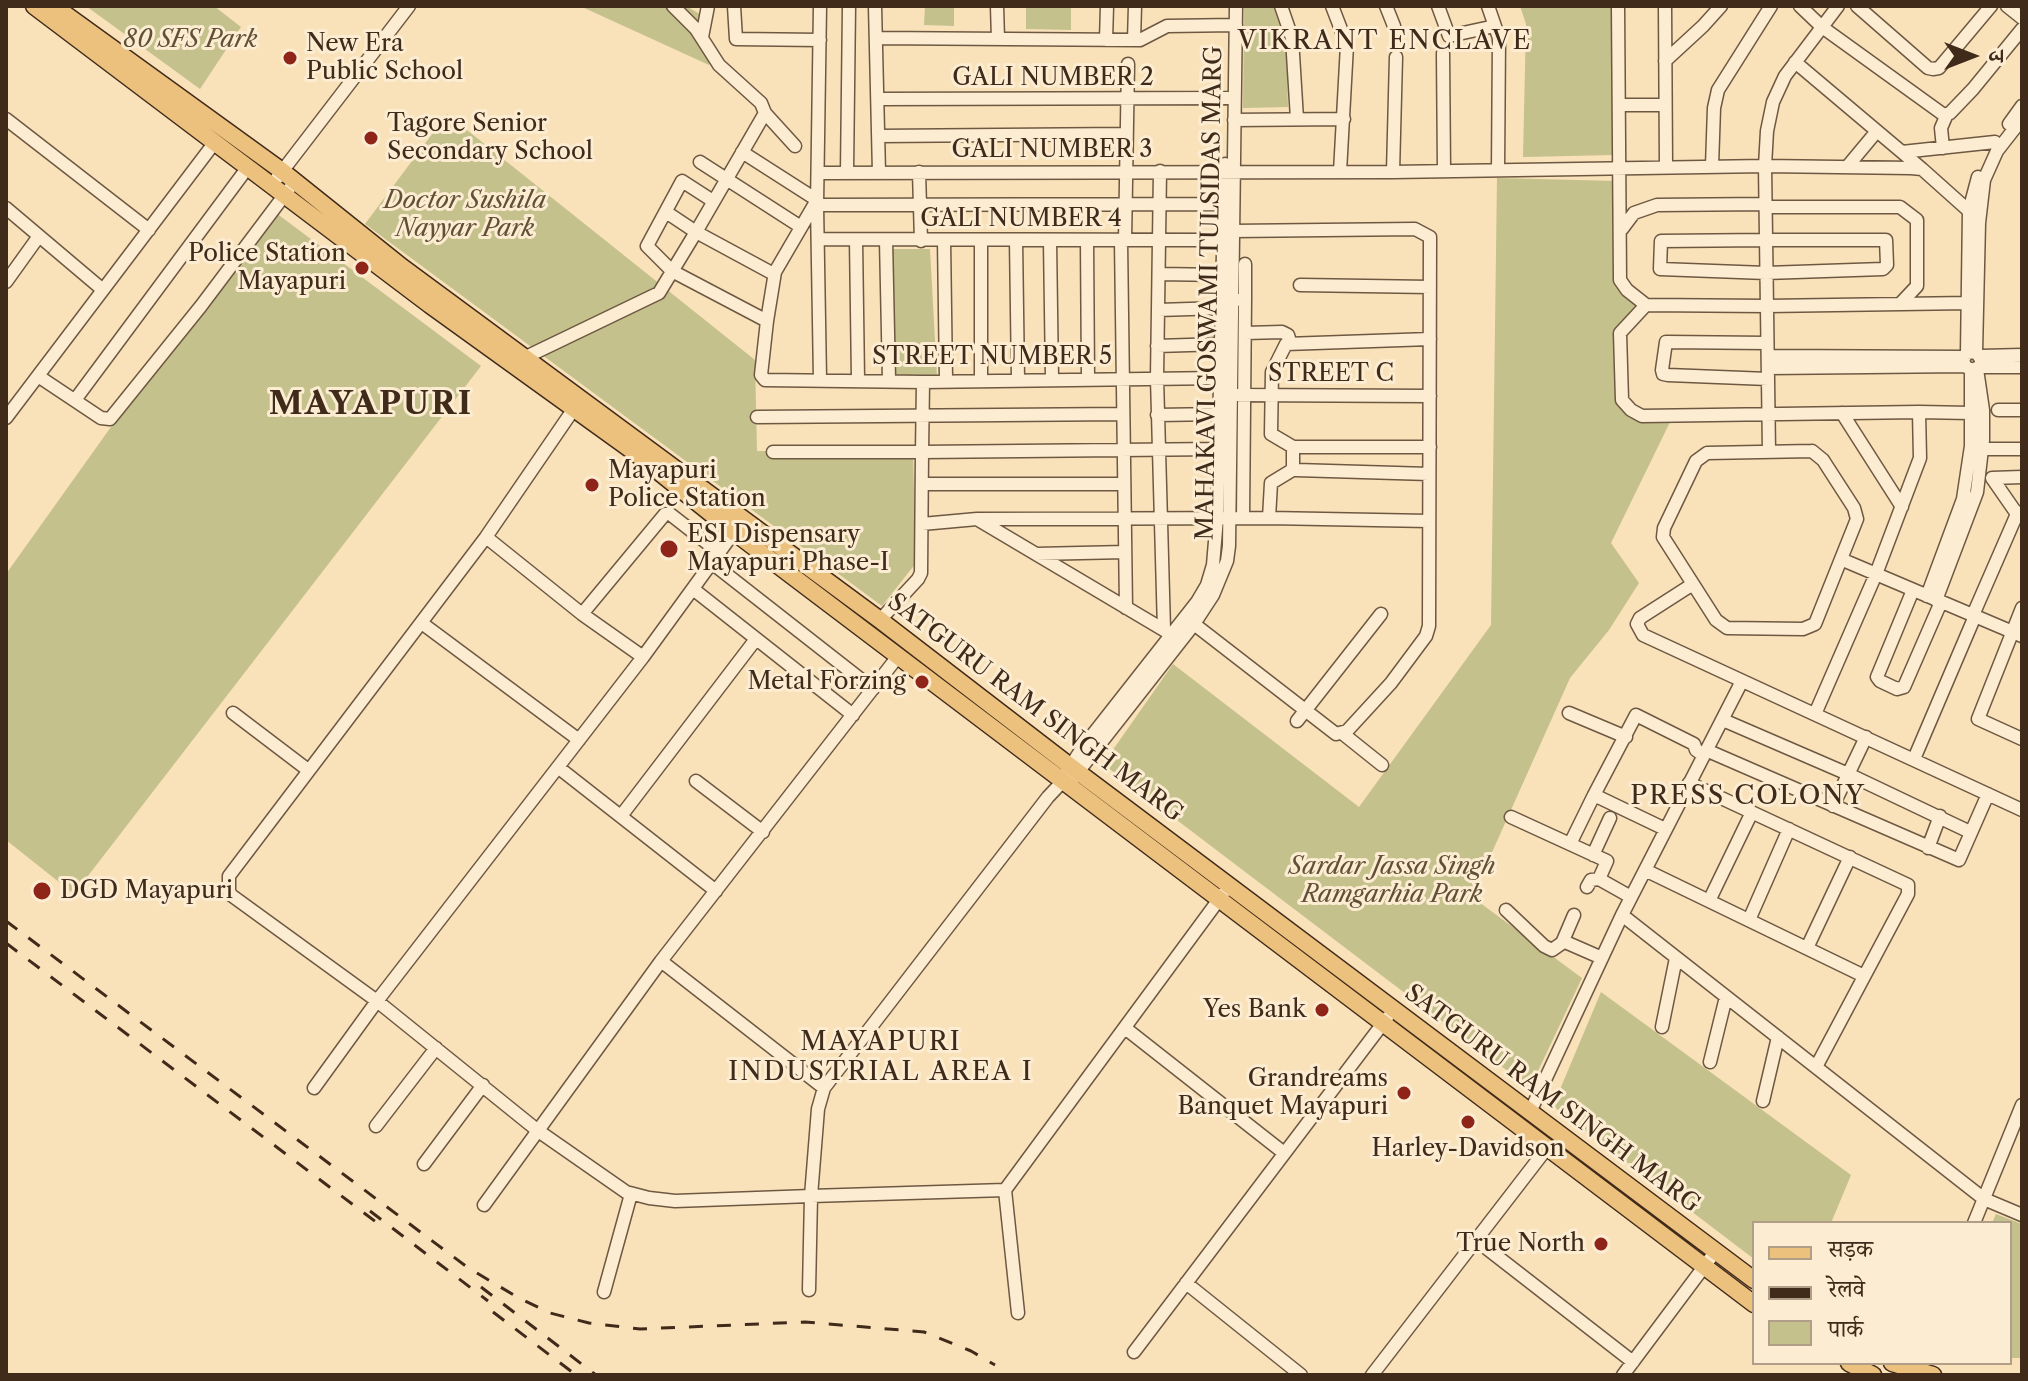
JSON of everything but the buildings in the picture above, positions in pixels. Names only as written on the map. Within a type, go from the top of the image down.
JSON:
[{"type":"main road","name":"SATGURU RAM SINGH MARG","points":[[34,6],[248,167],[284,183],[402,267],[880,620],[1219,900],[1752,1303]]},
{"type":"main road","name":"SATGURU RAM SINGH MARG","points":[[54,6],[734,532],[1067,776],[1229,885],[1752,1279]]},
{"type":"main road","points":[[1853,1365],[1873,1375]]},
{"type":"main road","points":[[1899,1365],[1921,1371]]},
{"type":"street","points":[[38,376],[101,418],[110,419],[284,183],[409,6]]},
{"type":"street","points":[[673,6],[705,42],[719,65],[761,103],[765,113],[795,146]]},
{"type":"street","points":[[705,42],[708,6]]},
{"type":"street","points":[[734,6],[736,39]]},
{"type":"street","points":[[820,6],[817,202],[820,379]]},
{"type":"street","points":[[847,172],[849,6]]},
{"type":"street","points":[[875,6],[879,173]]},
{"type":"street","points":[[997,6],[998,39]]},
{"type":"street","points":[[1106,40],[1107,6]]},
{"type":"street","points":[[1134,40],[1135,6]]},
{"type":"street","name":"MAHAKAVI GOSWAMI TULSIDAS MARG","points":[[1229,6],[1234,120],[1225,204],[1229,235],[1223,275],[1233,303],[1221,344],[1220,378],[1232,395]]},
{"type":"street","name":"MAHAKAVI GOSWAMI TULSIDAS MARG","points":[[1067,776],[1194,624],[1213,595],[1229,546],[1233,303],[1228,98],[1236,6]]},
{"type":"street","points":[[1281,6],[1292,38],[1297,119]]},
{"type":"street","points":[[1332,6],[1347,45],[1340,172]]},
{"type":"street","points":[[1386,6],[1394,26]]},
{"type":"street","points":[[1438,6],[1449,36],[1495,26]]},
{"type":"street","points":[[1488,6],[1499,38],[1498,170]]},
{"type":"street","points":[[1618,6],[1620,280],[1627,290],[1646,305],[1968,303]]},
{"type":"street","points":[[1665,6],[1666,166]]},
{"type":"street","points":[[1665,61],[1721,6]]},
{"type":"street","points":[[1712,166],[1714,108],[1718,90],[1771,6]]},
{"type":"street","points":[[1800,6],[1822,27],[1939,113],[1947,114]]},
{"type":"street","points":[[1769,452],[1765,166],[1773,102],[1785,76],[1838,6]]},
{"type":"street","points":[[1857,6],[1928,68],[1933,69],[1939,68],[1991,6]]},
{"type":"street","points":[[2007,6],[2022,18]]},
{"type":"street","points":[[876,38],[1134,40],[1144,39],[1167,26],[1232,25]]},
{"type":"street","points":[[1943,148],[1941,128],[1947,114],[1973,89],[2022,29]]},
{"type":"street","points":[[705,42],[724,46],[736,39],[820,40]]},
{"type":"street","points":[[1443,53],[1444,171]]},
{"type":"street","points":[[1393,172],[1396,57]]},
{"type":"street","points":[[1795,62],[1969,211]]},
{"type":"street","points":[[1126,608],[1122,379],[1128,64]]},
{"type":"street","name":"GALI NUMBER 2","points":[[878,99],[1228,98]]},
{"type":"street","points":[[1619,105],[1665,105]]},
{"type":"street","points":[[1913,590],[1877,677],[1897,689],[1904,687],[1935,599],[1972,510],[1983,449],[1983,410],[1973,361],[1968,303],[1969,211],[1980,170],[1995,142],[2022,106]]},
{"type":"street","points":[[526,357],[659,293],[765,113]]},
{"type":"street","points":[[6,119],[149,230]]},
{"type":"street","points":[[1234,120],[1344,119]]},
{"type":"street","points":[[1935,599],[1963,499],[1971,446],[1979,223],[1984,180],[1997,151],[2022,119]]},
{"type":"street","points":[[1847,167],[1877,131]]},
{"type":"street","points":[[879,136],[1126,134]]},
{"type":"street","points":[[6,418],[215,142]]},
{"type":"street","points":[[1902,152],[1995,142]]},
{"type":"street","points":[[742,152],[817,202],[1225,204]]},
{"type":"street","points":[[700,162],[801,227]]},
{"type":"street","name":"GALI NUMBER 3","points":[[819,173],[1393,172],[1666,166],[1922,169]]},
{"type":"street","points":[[75,400],[248,167]]},
{"type":"street","points":[[1160,171],[1157,415],[1168,632]]},
{"type":"street","points":[[919,172],[921,241]]},
{"type":"street","points":[[713,201],[682,181],[647,246],[672,271],[767,321],[775,272],[817,202]]},
{"type":"street","points":[[1622,229],[1634,213],[1657,205],[1900,207],[1917,220],[1917,286],[1900,304]]},
{"type":"street","points":[[6,208],[103,290]]},
{"type":"street","points":[[666,212],[696,232],[775,272]]},
{"type":"street","name":"GALI NUMBER 4","points":[[818,239],[1160,241],[1229,235],[1421,231],[1430,237],[1430,287]]},
{"type":"street","points":[[6,282],[39,236]]},
{"type":"street","points":[[856,240],[858,380]]},
{"type":"street","points":[[886,240],[889,380]]},
{"type":"street","points":[[944,240],[946,380]]},
{"type":"street","points":[[981,240],[981,380]]},
{"type":"street","points":[[1016,240],[1018,380]]},
{"type":"street","points":[[1766,240],[1882,240],[1887,243],[1887,265],[1883,269],[1766,273],[1664,271],[1660,265],[1661,241],[1766,240]]},
{"type":"street","points":[[1050,241],[1052,379]]},
{"type":"street","points":[[1087,241],[1088,379]]},
{"type":"street","points":[[1232,395],[1245,333],[1233,303],[1245,264]]},
{"type":"street","points":[[1159,274],[1223,275]]},
{"type":"street","points":[[1300,285],[1430,287],[1428,631],[1391,683],[1342,733]]},
{"type":"street","points":[[1158,310],[1233,303]]},
{"type":"street","points":[[1646,305],[1620,333],[1622,400],[1642,416],[1970,413]]},
{"type":"street","name":"STREET NUMBER 5","points":[[767,321],[761,375],[765,380],[923,382],[1220,378]]},
{"type":"street","points":[[1245,333],[1282,332],[1288,335],[1290,342]]},
{"type":"street","points":[[1430,339],[1290,342],[1274,366],[1271,395],[1271,434],[1293,447],[1430,447]]},
{"type":"street","points":[[1768,361],[1666,342],[1662,370],[1663,374],[1668,375],[1768,361],[1973,361],[2022,355]]},
{"type":"street","points":[[1157,346],[1221,344]]},
{"type":"street","points":[[1973,361],[2022,367]]},
{"type":"street","points":[[880,620],[921,573],[923,382]]},
{"type":"street","name":"MAHAKAVI GOSWAMI TULSIDAS MARG","points":[[1067,776],[1168,632],[1197,602],[1207,585],[1214,555],[1230,518],[1218,449],[1219,414],[1232,395]]},
{"type":"street","name":"STREET C","points":[[1232,395],[1430,396]]},
{"type":"street","points":[[573,410],[423,624],[229,876],[231,895],[377,1001],[537,1130],[631,1194],[675,1201],[1005,1190]]},
{"type":"street","points":[[1998,410],[2022,410]]},
{"type":"street","points":[[1815,714],[1876,574],[1920,458],[1919,412]]},
{"type":"street","points":[[1842,413],[1902,507]]},
{"type":"street","points":[[757,417],[1123,414]]},
{"type":"street","points":[[1157,415],[1219,414]]},
{"type":"street","points":[[1293,447],[1294,469]]},
{"type":"street","points":[[773,452],[1218,449]]},
{"type":"street","points":[[1983,449],[2022,449]]},
{"type":"street","points":[[1812,451],[1823,460],[1856,513],[1856,525],[1843,560],[1815,624],[1808,628],[1727,628],[1716,620],[1665,542],[1663,533],[1696,461],[1707,453],[1812,451]]},
{"type":"street","points":[[1269,518],[1271,483],[1294,469],[1429,474]]},
{"type":"street","points":[[1914,759],[2020,513],[1992,478],[2022,477]]},
{"type":"street","points":[[922,484],[1124,484]]},
{"type":"street","points":[[582,614],[665,514],[670,514],[716,558],[873,689]]},
{"type":"street","points":[[922,524],[977,519],[1429,521]]},
{"type":"street","points":[[977,519],[1168,632]]},
{"type":"street","points":[[314,1088],[377,1001],[643,657],[734,532]]},
{"type":"street","points":[[486,537],[582,614],[643,657]]},
{"type":"street","points":[[1036,554],[1125,552]]},
{"type":"street","points":[[1843,560],[2017,634]]},
{"type":"street","points":[[1693,584],[1640,618],[1639,630],[1643,635],[2022,810]]},
{"type":"street","points":[[693,589],[853,715]]},
{"type":"street","points":[[2022,608],[2017,634],[1978,719],[2022,739]]},
{"type":"street","points":[[1301,716],[1381,614]]},
{"type":"street","points":[[423,624],[579,740]]},
{"type":"street","points":[[1194,624],[1301,716],[1342,733],[1382,765]]},
{"type":"street","points":[[621,816],[756,639]]},
{"type":"street","points":[[484,1205],[661,961],[899,655]]},
{"type":"street","points":[[1530,1112],[1622,915],[1742,681]]},
{"type":"street","points":[[233,713],[308,770]]},
{"type":"street","points":[[1569,713],[1626,737]]},
{"type":"street","points":[[1570,844],[1636,715],[1694,744],[1696,750],[1959,860],[1988,794]]},
{"type":"street","points":[[1723,720],[1848,774],[1970,832]]},
{"type":"street","points":[[1833,806],[1866,737]]},
{"type":"street","points":[[559,768],[716,891]]},
{"type":"street","points":[[809,1290],[811,1196],[818,1109],[824,1088],[1067,776]]},
{"type":"street","points":[[696,781],[763,832]]},
{"type":"street","points":[[1689,783],[1905,883],[1909,890],[1816,1067]]},
{"type":"street","points":[[1594,795],[1665,829]]},
{"type":"street","points":[[1709,901],[1752,812]]},
{"type":"street","points":[[1928,848],[1940,816]]},
{"type":"street","points":[[1511,817],[1607,861],[1599,879]]},
{"type":"street","points":[[1593,855],[1610,818]]},
{"type":"street","points":[[1749,920],[1789,829]]},
{"type":"street","points":[[1807,948],[1850,857]]},
{"type":"street","points":[[1645,870],[1864,976]]},
{"type":"street","points":[[1587,887],[1591,880],[1599,879],[1631,897]]},
{"type":"street","points":[[1018,1313],[1005,1190],[1229,885]]},
{"type":"street","points":[[1506,910],[1548,949],[1556,950],[1574,915]]},
{"type":"street","points":[[1622,915],[1984,1199],[2022,1215]]},
{"type":"street","points":[[1563,941],[1602,958]]},
{"type":"street","points":[[1662,1027],[1676,958]]},
{"type":"street","points":[[661,961],[824,1088]]},
{"type":"street","points":[[1710,1062],[1726,997]]},
{"type":"street","points":[[1134,1352],[1394,1009]]},
{"type":"street","points":[[1125,1028],[1284,1153]]},
{"type":"street","points":[[1763,1101],[1778,1037]]},
{"type":"street","points":[[376,1126],[436,1048]]},
{"type":"street","points":[[424,1164],[483,1085]]},
{"type":"street","points":[[1975,1221],[2022,1105]]},
{"type":"street","points":[[1372,1375],[1547,1148]]},
{"type":"street","points":[[604,1292],[631,1194]]},
{"type":"street","points":[[1476,1240],[1633,1362]]},
{"type":"street","points":[[1623,1375],[1715,1252]]},
{"type":"street","points":[[1186,1283],[1287,1371],[1301,1375]]},
{"type":"green space","name":"80 SFS Park","points":[[86,6],[214,6],[241,27],[200,89]]},
{"type":"green space","points":[[580,6],[686,6],[705,17],[709,65]]},
{"type":"green space","points":[[925,6],[954,6],[954,26],[924,25]]},
{"type":"green space","points":[[1026,6],[1071,6],[1071,30],[1026,29]]},
{"type":"green space","points":[[1244,6],[1273,6],[1286,43],[1288,107],[1243,108]]},
{"type":"green space","points":[[1520,6],[1613,6],[1614,155],[1523,157],[1526,24]]},
{"type":"green space","name":"Doctor Sushila Nayyar Park","points":[[447,114],[755,360],[757,451],[913,453],[916,563],[882,606],[365,224]]},
{"type":"green space","name":"Sardar Jassa Singh Ramgarhia Park","points":[[1497,178],[1617,181],[1618,287],[1641,304],[1616,330],[1616,399],[1642,420],[1671,420],[1611,543],[1639,583],[1609,630],[1570,678],[1472,897],[1582,978],[1530,1088],[1103,764],[1173,664],[1359,807],[1491,625]]},
{"type":"green space","name":"Doctor Sushila Nayyar Park","points":[[268,207],[481,366],[74,894],[6,840],[6,574]]},
{"type":"green space","points":[[892,249],[930,249],[937,377],[893,376]]},
{"type":"green space","points":[[1601,992],[1851,1175],[1832,1221],[1752,1221],[1752,1257],[1553,1106]]},
{"type":"green space","points":[[1996,1214],[2022,1224],[2022,1358],[2012,1358],[2012,1221],[1993,1221]]},
{"type":"railway","points":[[6,921],[467,1267],[550,1313],[589,1323],[640,1329],[805,1322],[924,1332],[971,1351],[995,1365]]},
{"type":"railway","points":[[6,943],[376,1222]]},
{"type":"railway","points":[[370,1211],[488,1301]]},
{"type":"railway","points":[[481,1287],[596,1375]]},
{"type":"railway","points":[[493,1312],[576,1375]]},
{"type":"place","name":"New Era Public School","points":[[290,58]]},
{"type":"place","name":"Tagore Senior Secondary School","points":[[371,138]]},
{"type":"place","name":"Police Station Mayapuri","points":[[362,268]]},
{"type":"place","name":"Mayapuri Police Station","points":[[592,485]]},
{"type":"place","name":"ESI Dispensary Mayapuri Phase-I","points":[[669,549]]},
{"type":"place","name":"Metal Forzing","points":[[922,682]]},
{"type":"place","name":"DGD Mayapuri","points":[[42,891]]},
{"type":"place","name":"Yes Bank","points":[[1322,1010]]},
{"type":"place","name":"Grandreams Banquet Mayapuri","points":[[1404,1093]]},
{"type":"place","name":"Harley-Davidson","points":[[1468,1122]]},
{"type":"place","name":"True North","points":[[1601,1244]]},
{"type":"district","name":"VIKRANT ENCLAVE","points":[[1385,41]]},
{"type":"district","name":"MAYAPURI","points":[[371,405]]},
{"type":"district","name":"PRESS COLONY","points":[[1748,796]]},
{"type":"district","name":"MAYAPURI INDUSTRIAL AREA I","points":[[881,1057]]}]
